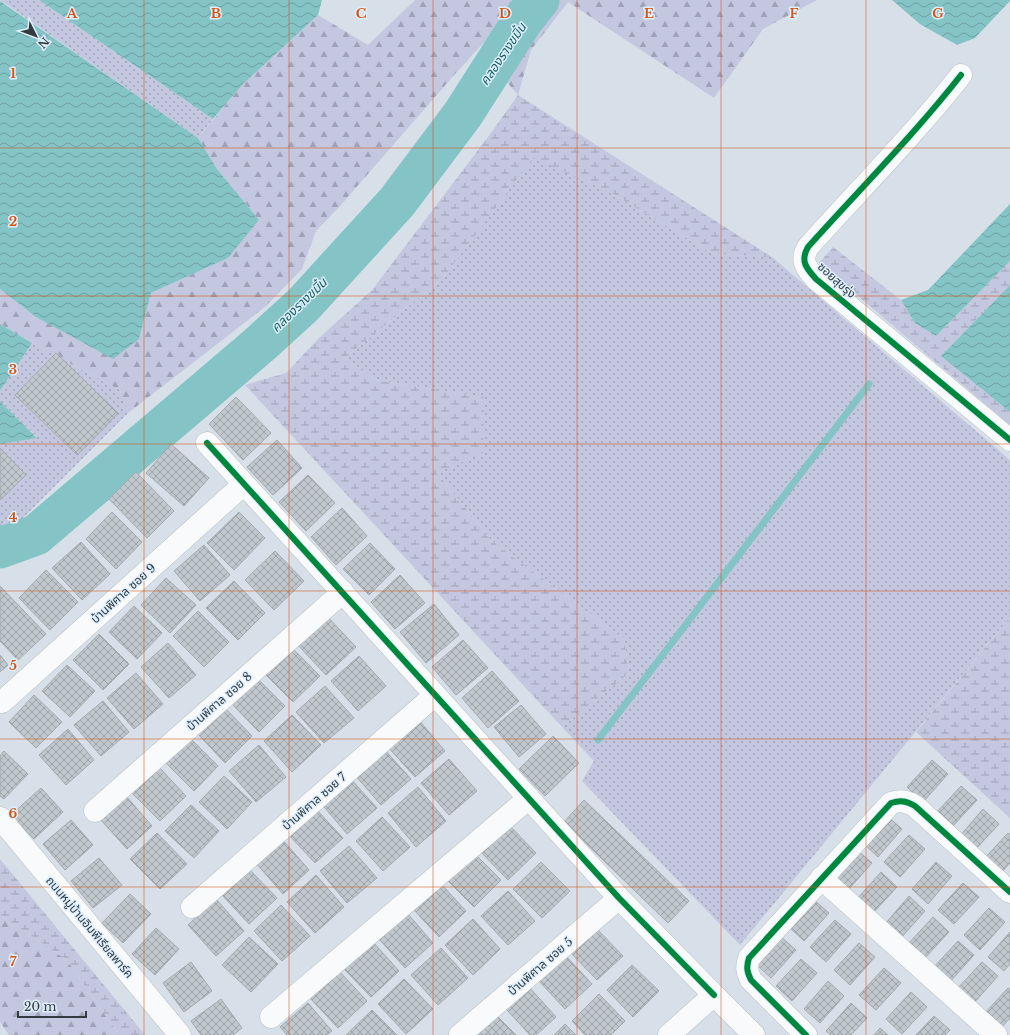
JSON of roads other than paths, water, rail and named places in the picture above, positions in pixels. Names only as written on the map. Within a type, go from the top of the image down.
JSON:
[{"type":"street","name":"ซอยสุขรุ่ง","points":[[961,75],[940,103],[808,247],[804,255],[805,263],[816,279],[1010,440]]},
{"type":"street","points":[[207,443],[619,898],[754,1035]]},
{"type":"street","name":"บ้านพิศาล ซอย 9","points":[[2,702],[244,484]]},
{"type":"street","name":"บ้านพิศาล ซอย 8","points":[[95,811],[343,592]]},
{"type":"street","name":"บ้านพิศาล ซอย 7","points":[[192,907],[435,695]]},
{"type":"street","points":[[271,1018],[529,798]]},
{"type":"street","points":[[806,1035],[751,980],[747,973],[746,966],[749,958],[891,803],[901,800],[909,802],[915,806],[1010,892]]},
{"type":"street","name":"ถนนหมู่บ้านอิมพีเรียลพาร์ค","points":[[0,818],[180,1035]]},
{"type":"street","points":[[821,878],[996,1035]]},
{"type":"street","name":"บ้านพิศาล ซอย 5","points":[[460,1035],[619,898]]},
{"type":"street","points":[[669,1035],[714,995]]},
{"type":"water","points":[[39,0],[322,0],[318,15],[243,84],[213,119]]},
{"type":"water","points":[[892,0],[1010,1],[975,38],[957,45],[920,24]]},
{"type":"water","points":[[0,1],[198,138],[217,169],[259,220],[228,258],[151,293],[139,339],[113,359],[36,317],[0,289]]},
{"type":"water","points":[[1010,204],[1010,261],[936,336],[915,323],[901,300],[928,290]]},
{"type":"water","points":[[1010,285],[1010,412],[941,356]]},
{"type":"water","points":[[0,324],[32,343],[0,391]]},
{"type":"water","points":[[0,401],[37,438],[0,444]]},
{"type":"waterway","name":"คลองรางขมิ้น","points":[[0,548],[36,535],[259,345],[303,305],[397,202],[463,114],[523,20],[539,0]]},
{"type":"waterway","points":[[598,740],[869,384]]},
{"type":"waterway","points":[[0,528],[20,541]]}]
